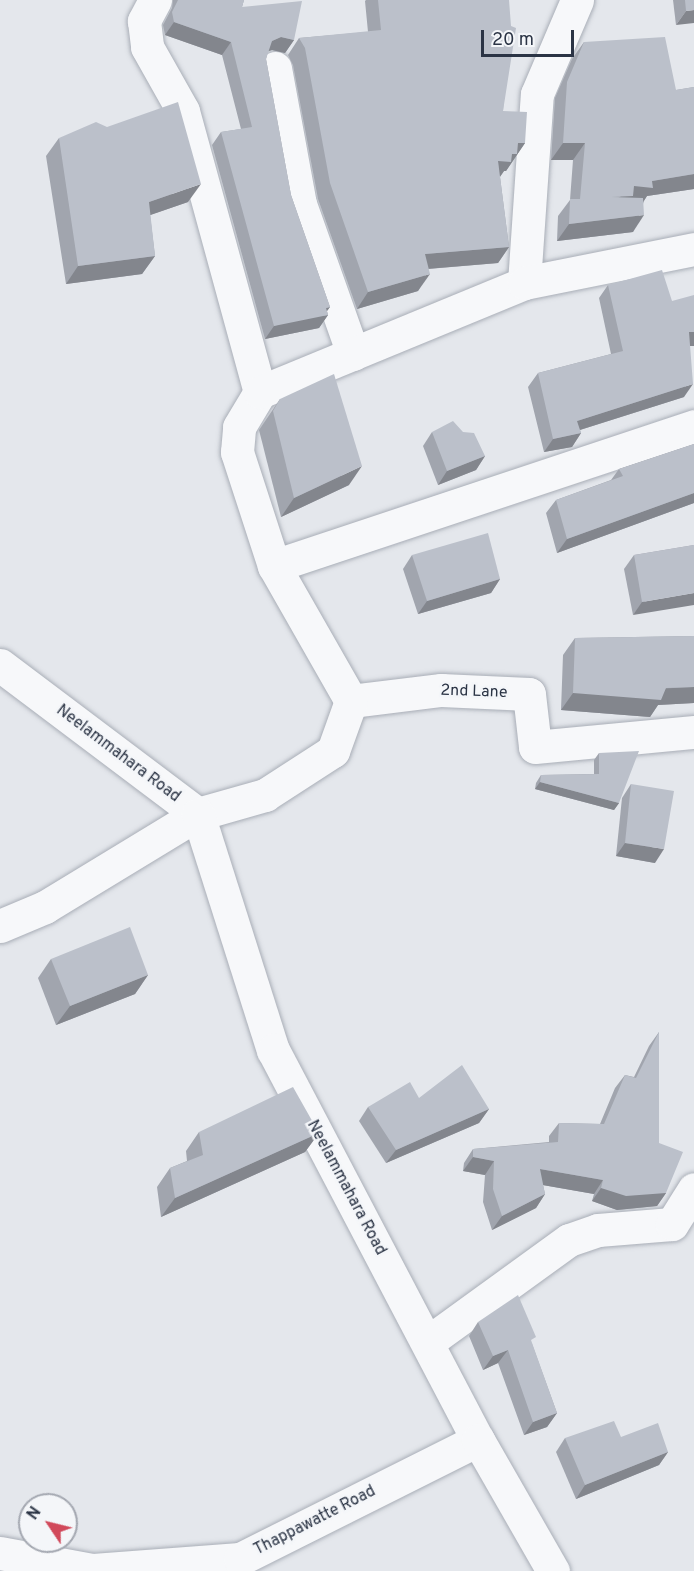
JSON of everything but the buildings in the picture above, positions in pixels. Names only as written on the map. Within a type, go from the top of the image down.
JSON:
[{"type":"street","points":[[155,0],[144,21],[147,48],[183,111],[260,392]]},
{"type":"street","points":[[524,283],[537,94],[577,0]]},
{"type":"street","points":[[274,68],[300,204],[352,354]]},
{"type":"street","points":[[0,926],[45,907],[198,814],[266,795],[333,752],[351,701],[274,566],[237,452],[239,428],[260,392],[524,283],[694,249]]},
{"type":"street","points":[[274,566],[694,426]]},
{"type":"street","name":"Neelammahara Road","points":[[0,665],[198,814],[273,1050],[478,1440],[553,1571]]},
{"type":"street","name":"2nd Lane","points":[[351,701],[441,690],[529,694],[535,747],[694,732]]},
{"type":"street","points":[[428,1342],[569,1240],[598,1230],[672,1224],[694,1189]]},
{"type":"street","name":"Thappawatte Road","points":[[0,1553],[93,1570],[240,1559],[478,1440]]}]
